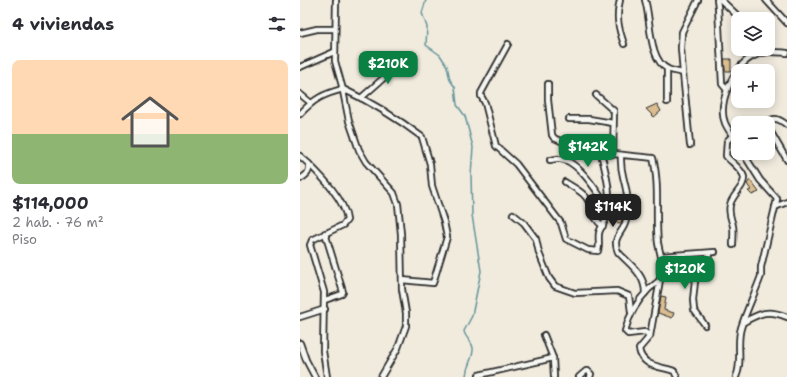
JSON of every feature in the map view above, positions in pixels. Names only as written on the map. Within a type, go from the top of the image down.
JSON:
[{"type":"street","points":[[336,0],[334,61],[343,89],[349,121],[358,150],[366,162],[394,193],[401,234],[402,289],[406,314],[406,326],[398,348],[381,377]]},
{"type":"street","points":[[620,0],[617,15],[619,31],[624,44]]},
{"type":"street","points":[[645,0],[649,26],[657,58],[667,69],[683,73]]},
{"type":"street","points":[[690,145],[683,73],[682,32],[698,0]]},
{"type":"street","points":[[716,0],[718,7],[722,84],[727,90]]},
{"type":"street","points":[[722,0],[734,12]]},
{"type":"street","points":[[766,0],[787,23]]},
{"type":"street","points":[[300,33],[317,29],[334,29]]},
{"type":"street","points":[[508,44],[481,93],[496,146],[516,164],[561,223],[566,239],[588,250],[598,251],[600,244],[599,233],[606,219],[608,208],[608,180],[601,153]]},
{"type":"street","points":[[731,133],[724,122],[723,100],[735,73],[753,56],[769,51],[787,53]]},
{"type":"street","points":[[300,67],[321,56],[334,52]]},
{"type":"street","points":[[361,98],[404,60]]},
{"type":"street","points":[[667,69],[667,102]]},
{"type":"street","points":[[548,84],[548,100],[552,135],[554,138],[582,150],[653,158],[658,188],[658,242],[663,268],[650,336],[639,349],[640,356],[645,362],[674,371],[677,377]]},
{"type":"street","points":[[300,114],[317,98],[343,89],[385,111],[398,122],[422,137],[430,164],[432,186],[444,222],[447,238],[433,283],[402,280]]},
{"type":"street","points":[[300,94],[311,103]]},
{"type":"street","points":[[596,95],[614,111],[613,154]]},
{"type":"street","points":[[775,118],[787,125]]},
{"type":"street","points":[[569,119],[589,119],[614,123]]},
{"type":"street","points":[[731,138],[727,142],[726,156],[741,171],[744,178],[743,184],[733,197],[730,205],[729,215],[733,227],[733,245]]},
{"type":"street","points":[[775,139],[787,160]]},
{"type":"street","points":[[622,155],[620,168],[626,190],[627,218],[625,225],[617,239],[616,247],[618,252],[643,278],[645,293]]},
{"type":"street","points":[[300,156],[324,179],[341,203],[347,220],[343,225],[312,240],[310,245],[324,292],[325,309],[323,325],[323,351],[327,377]]},
{"type":"street","points":[[550,160],[560,159],[575,166],[595,188],[608,208]]},
{"type":"street","points":[[736,377],[740,359],[738,342],[761,276],[761,267],[777,199],[760,180],[747,160]]},
{"type":"street","points":[[300,179],[309,171],[309,164]]},
{"type":"street","points":[[565,182],[584,195],[589,203],[594,218],[603,226]]},
{"type":"street","points":[[774,208],[787,202]]},
{"type":"street","points":[[513,214],[524,223],[536,239],[539,253],[549,278],[555,286],[575,293],[617,291],[630,296],[631,314]]},
{"type":"street","points":[[325,233],[343,292],[342,294],[325,300]]},
{"type":"street","points":[[705,325],[694,310],[694,281],[708,261],[709,252]]},
{"type":"street","points":[[661,256],[715,252]]},
{"type":"street","points":[[650,336],[645,332],[628,334],[625,331],[634,306],[645,293],[660,280]]},
{"type":"street","points":[[300,317],[325,309]]},
{"type":"street","points":[[744,322],[760,313],[772,312],[787,316]]},
{"type":"street","points":[[544,335],[553,358],[554,377]]},
{"type":"street","points":[[300,343],[306,360],[315,377]]},
{"type":"street","points":[[479,375],[553,358]]},
{"type":"street","points":[[579,377],[588,371],[591,374],[590,377]]},
{"type":"building","points":[[724,59],[731,59],[731,71],[725,71]]},
{"type":"building","points":[[657,104],[661,111],[654,117],[646,109]]},
{"type":"building","points":[[750,180],[759,192],[752,195],[748,191],[751,190],[747,184]]},
{"type":"building","points":[[612,214],[623,215],[621,223],[611,222]]},
{"type":"building","points":[[661,296],[666,297],[664,310],[674,313],[672,318],[658,313]]},
{"type":"waterway","points":[[426,0],[422,13],[427,27],[426,45],[440,55],[447,66],[450,80],[455,87],[457,105],[465,116],[473,147],[471,175],[472,215],[481,271],[472,316],[464,331],[473,348],[466,377]]}]
